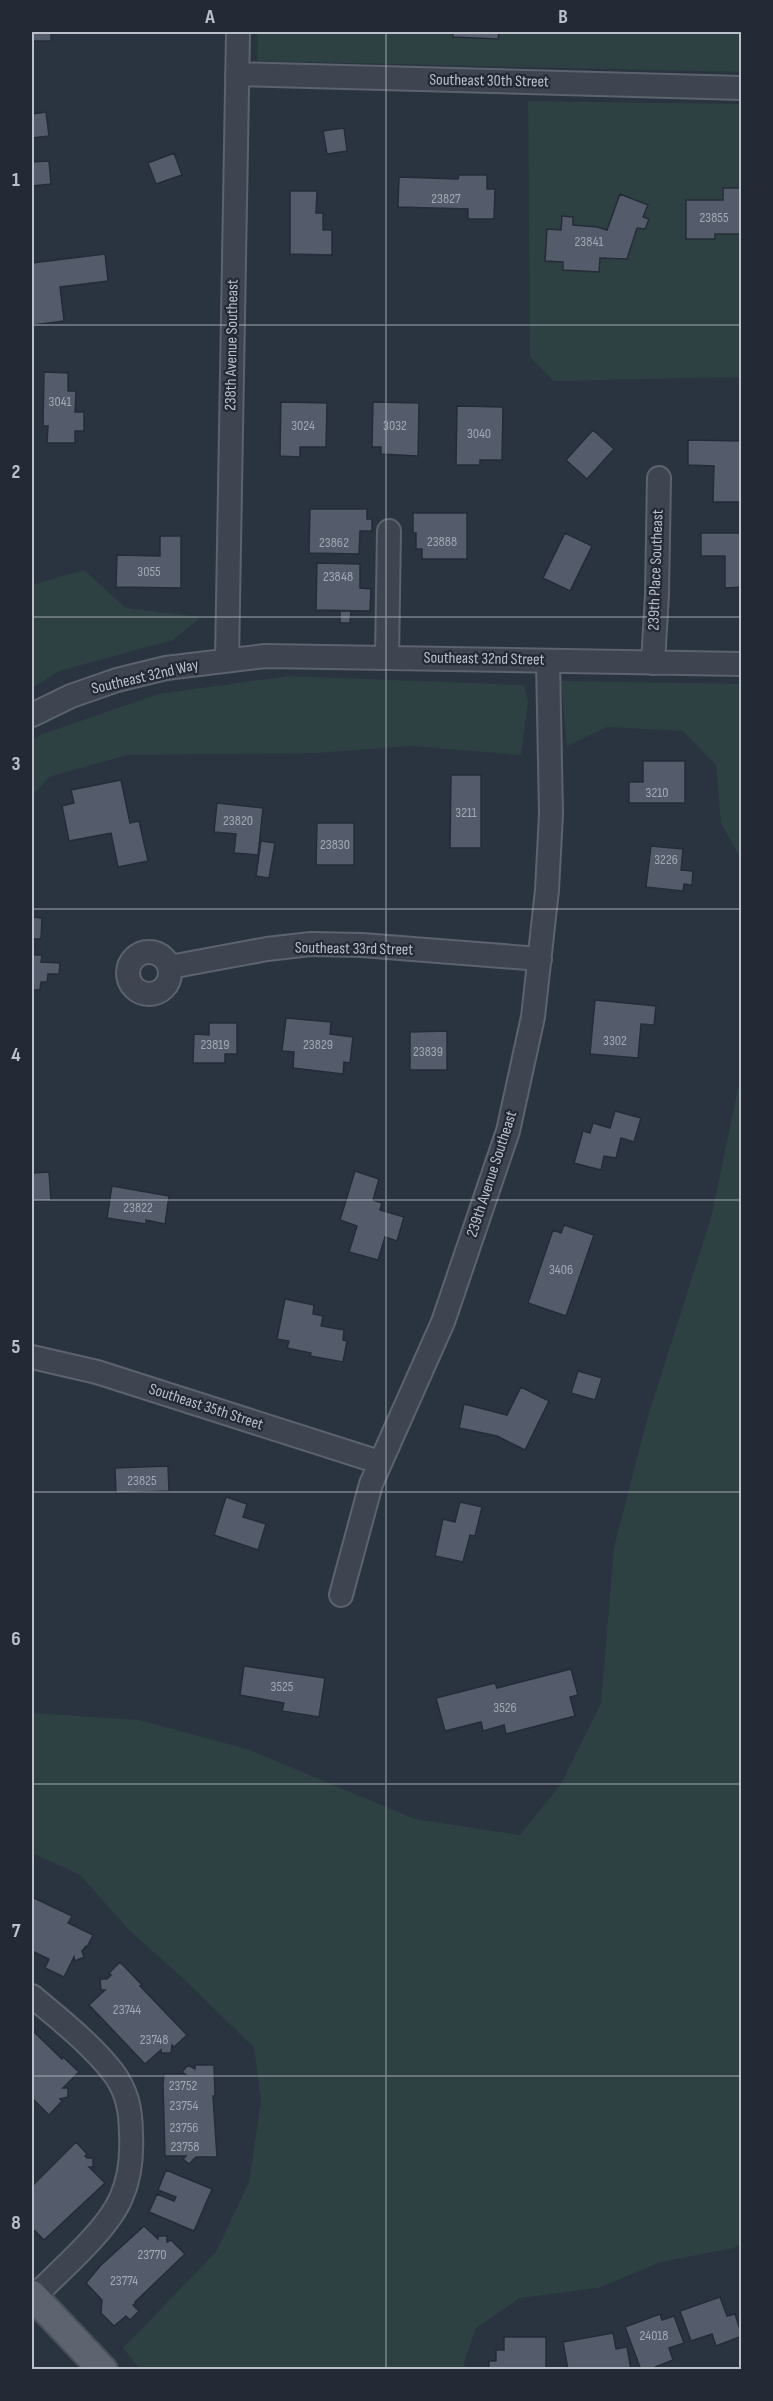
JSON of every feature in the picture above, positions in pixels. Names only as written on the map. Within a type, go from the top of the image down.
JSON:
[{"type":"main road","points":[[33,2296],[104,2370]]},
{"type":"street","name":"238th Avenue Southeast","points":[[227,659],[238,32]]},
{"type":"street","name":"Southeast 30th Street","points":[[237,74],[741,88]]},
{"type":"street","name":"239th Place Southeast","points":[[653,663],[659,478]]},
{"type":"street","points":[[387,658],[389,531]]},
{"type":"street","name":"Southeast 32nd Street","points":[[227,659],[265,656],[741,664]]},
{"type":"street","name":"Southeast 32nd Way","points":[[32,715],[71,696],[117,680],[166,668],[227,659]]},
{"type":"street","name":"239th Avenue Southeast","points":[[341,1595],[379,1462],[444,1322],[508,1131],[533,1017],[547,890],[551,814],[548,661]]},
{"type":"street","name":"Southeast 33rd Street","points":[[170,967],[311,944],[362,945],[540,959]]},
{"type":"street","name":"Southeast 35th Street","points":[[32,1357],[97,1372],[379,1462]]},
{"type":"street","points":[[32,1996],[84,2040],[112,2071],[126,2092],[131,2115],[132,2146],[128,2179],[121,2199],[101,2228],[33,2296]]},
{"type":"shaded area","points":[[258,32],[741,32],[741,72],[257,61]]},
{"type":"shaded area","points":[[528,101],[741,104],[741,377],[554,381],[530,357]]},
{"type":"shaded area","points":[[84,570],[126,608],[201,617],[173,640],[59,671],[32,688],[32,585]]},
{"type":"shaded area","points":[[289,676],[524,685],[528,702],[521,755],[412,746],[316,753],[127,755],[49,777],[32,796],[32,740],[40,735],[158,694]]},
{"type":"shaded area","points":[[561,681],[741,684],[741,859],[721,823],[716,765],[683,731],[607,727],[567,746]]},
{"type":"shaded area","points":[[741,1074],[741,2243],[734,2248],[661,2262],[598,2288],[520,2298],[476,2328],[464,2362],[465,2369],[140,2369],[123,2348],[216,2252],[249,2182],[261,2101],[254,2048],[187,1982],[129,1930],[80,1875],[32,1853],[32,1713],[139,1720],[247,1749],[415,1819],[520,1835],[561,1784],[601,1703],[614,1547],[648,1416],[711,1218]]},
{"type":"building","points":[[32,32],[51,32],[51,41],[32,41]]},
{"type":"building","points":[[453,32],[499,32],[498,39],[453,37]]},
{"type":"building","points":[[46,112],[49,136],[32,138],[32,114]]},
{"type":"building","points":[[344,128],[347,151],[327,154],[323,131]]},
{"type":"building","points":[[174,153],[182,175],[156,184],[148,163]]},
{"type":"building","points":[[49,161],[51,184],[32,186],[32,162]]},
{"type":"building","points":[[459,175],[487,175],[487,189],[495,189],[494,219],[468,219],[468,209],[398,207],[399,177],[458,179]]},
{"type":"building","points":[[723,188],[742,188],[742,234],[715,234],[715,239],[686,239],[686,200],[723,200]]},
{"type":"building","points":[[290,191],[317,191],[316,213],[323,213],[323,230],[332,230],[332,255],[290,254]]},
{"type":"building","points":[[620,194],[648,205],[643,217],[649,219],[645,229],[637,228],[627,259],[600,258],[599,272],[563,270],[563,262],[545,261],[547,229],[561,230],[562,216],[573,217],[573,225],[607,230]]},
{"type":"building","points":[[105,254],[108,281],[60,287],[64,321],[33,325],[32,263]]},
{"type":"building","points":[[44,372],[68,373],[68,391],[76,391],[75,412],[84,412],[84,431],[75,431],[75,443],[47,443],[48,426],[43,426]]},
{"type":"building","points":[[281,402],[327,403],[326,447],[300,447],[300,457],[280,456]]},
{"type":"building","points":[[373,402],[419,403],[418,456],[381,454],[381,447],[372,447]]},
{"type":"building","points":[[457,406],[503,407],[502,460],[480,460],[480,465],[456,465]]},
{"type":"building","points":[[593,430],[614,449],[587,479],[566,460]]},
{"type":"building","points":[[688,440],[741,441],[740,502],[713,502],[714,466],[688,465]]},
{"type":"building","points":[[310,509],[367,509],[367,519],[372,519],[372,531],[360,531],[359,554],[309,553]]},
{"type":"building","points":[[413,513],[467,513],[467,559],[422,559],[422,549],[416,549]]},
{"type":"building","points":[[565,533],[592,546],[570,591],[543,578]]},
{"type":"building","points":[[701,533],[742,533],[742,587],[725,588],[725,556],[701,556]]},
{"type":"building","points":[[160,536],[181,536],[181,588],[116,587],[117,555],[160,556]]},
{"type":"building","points":[[317,563],[360,564],[360,588],[371,589],[370,611],[316,610]]},
{"type":"building","points":[[340,611],[351,611],[350,623],[340,623]]},
{"type":"building","points":[[643,761],[685,761],[685,803],[629,803],[629,782],[643,782]]},
{"type":"building","points":[[451,775],[481,775],[481,848],[450,848]]},
{"type":"building","points":[[121,780],[130,823],[139,821],[148,861],[118,867],[111,833],[69,841],[62,806],[74,803],[71,790]]},
{"type":"building","points":[[217,803],[263,808],[258,855],[234,853],[236,834],[214,832]]},
{"type":"building","points":[[317,823],[354,823],[354,865],[316,865]]},
{"type":"building","points":[[261,841],[275,843],[269,878],[256,876]]},
{"type":"building","points":[[651,846],[683,849],[681,870],[693,871],[692,885],[684,884],[683,891],[646,887]]},
{"type":"building","points":[[32,917],[42,918],[41,939],[32,939]]},
{"type":"building","points":[[32,945],[35,945],[35,955],[42,955],[41,962],[60,963],[59,974],[48,974],[47,982],[41,982],[40,990],[32,990]]},
{"type":"building","points":[[595,1000],[656,1006],[654,1025],[641,1024],[638,1058],[590,1054]]},
{"type":"building","points":[[286,1018],[331,1022],[330,1034],[353,1037],[350,1063],[344,1062],[343,1074],[293,1068],[294,1052],[282,1051]]},
{"type":"building","points":[[209,1023],[237,1023],[237,1054],[225,1054],[225,1063],[193,1063],[194,1034],[209,1035]]},
{"type":"building","points":[[447,1031],[447,1070],[410,1070],[410,1032]]},
{"type":"building","points":[[615,1111],[641,1118],[634,1142],[621,1138],[616,1158],[604,1156],[601,1170],[574,1163],[583,1131],[590,1133],[593,1123],[610,1128]]},
{"type":"building","points":[[355,1171],[379,1179],[373,1200],[382,1203],[380,1210],[404,1217],[397,1241],[385,1237],[378,1260],[349,1252],[357,1226],[340,1220]]},
{"type":"building","points":[[49,1172],[51,1201],[32,1201],[32,1173]]},
{"type":"building","points":[[112,1186],[169,1196],[165,1224],[146,1220],[146,1224],[107,1218]]},
{"type":"building","points":[[564,1225],[594,1235],[566,1316],[528,1303],[553,1230],[561,1233]]},
{"type":"building","points":[[285,1299],[314,1305],[313,1314],[323,1316],[321,1326],[344,1330],[343,1340],[347,1341],[343,1362],[310,1356],[311,1353],[287,1348],[289,1341],[277,1339]]},
{"type":"building","points":[[578,1371],[602,1378],[595,1400],[571,1393]]},
{"type":"building","points":[[521,1387],[549,1401],[525,1450],[497,1436],[459,1428],[464,1404],[507,1415]]},
{"type":"building","points":[[168,1466],[169,1491],[116,1493],[115,1468]]},
{"type":"building","points":[[226,1497],[247,1504],[243,1517],[266,1524],[258,1550],[214,1535]]},
{"type":"building","points":[[460,1502],[482,1507],[475,1536],[470,1535],[463,1562],[435,1556],[443,1519],[455,1522]]},
{"type":"building","points":[[244,1666],[325,1678],[319,1717],[282,1711],[284,1703],[240,1695]]},
{"type":"building","points":[[571,1669],[578,1695],[570,1697],[575,1716],[506,1734],[504,1725],[483,1731],[481,1722],[445,1731],[436,1698],[495,1683],[497,1688]]},
{"type":"building","points":[[32,1897],[72,1916],[68,1923],[93,1935],[87,1947],[82,1951],[84,1957],[75,1961],[74,1957],[64,1977],[45,1968],[49,1959],[32,1951]]},
{"type":"building","points":[[120,1962],[187,2035],[174,2047],[172,2045],[171,2053],[161,2053],[161,2050],[145,2064],[89,2005],[105,1990],[101,1990],[100,1979],[107,1979],[111,1975],[109,1973]]},
{"type":"building","points":[[32,2027],[36,2031],[34,2032],[62,2059],[63,2057],[79,2072],[63,2088],[68,2088],[68,2097],[60,2099],[62,2101],[49,2115],[32,2098]]},
{"type":"building","points":[[188,2065],[195,2069],[195,2065],[214,2065],[215,2096],[213,2096],[217,2157],[196,2157],[189,2164],[183,2159],[186,2156],[165,2156],[163,2084],[164,2074],[185,2074],[182,2072]]},
{"type":"building","points":[[76,2142],[87,2154],[85,2156],[87,2158],[93,2158],[93,2167],[89,2167],[105,2183],[44,2240],[32,2230],[32,2186]]},
{"type":"building","points":[[166,2170],[212,2189],[194,2231],[149,2212],[157,2194],[174,2201],[176,2197],[158,2190]]},
{"type":"building","points":[[144,2226],[158,2239],[158,2236],[167,2236],[167,2242],[171,2240],[185,2254],[135,2302],[133,2305],[139,2311],[130,2320],[126,2316],[114,2326],[101,2313],[102,2300],[86,2283],[100,2266]]},
{"type":"building","points":[[720,2297],[727,2316],[735,2314],[742,2336],[716,2346],[712,2334],[691,2341],[680,2311]]},
{"type":"building","points":[[660,2314],[662,2320],[674,2316],[684,2343],[669,2348],[673,2360],[648,2370],[641,2370],[625,2327]]},
{"type":"building","points":[[613,2333],[616,2349],[627,2347],[631,2370],[568,2370],[563,2342]]},
{"type":"building","points":[[504,2337],[546,2337],[546,2370],[489,2370],[489,2361],[496,2361],[496,2350],[504,2350]]}]
